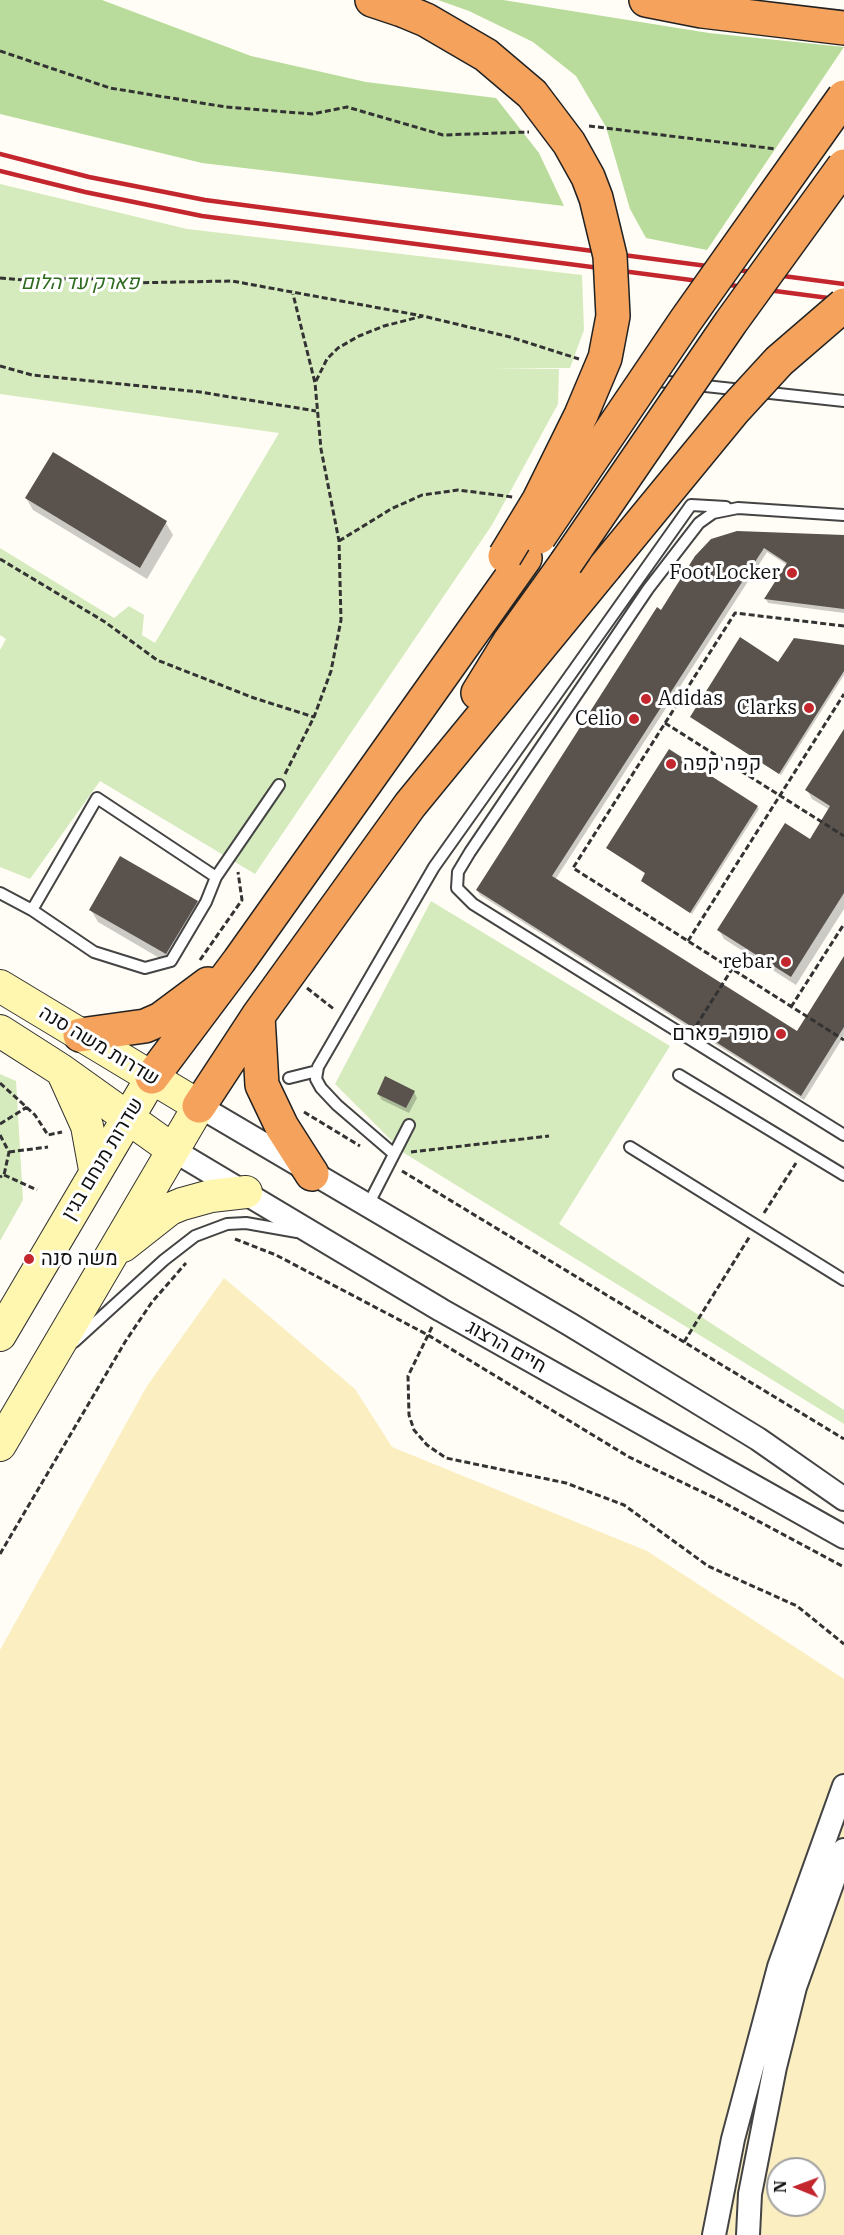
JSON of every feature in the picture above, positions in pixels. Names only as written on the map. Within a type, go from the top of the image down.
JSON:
[{"type":"highway","points":[[646,0],[702,11],[844,28]]},
{"type":"highway","points":[[387,5],[426,20],[486,55],[532,94],[569,143],[588,177],[596,198],[610,256],[613,316],[605,358],[515,557]]},
{"type":"highway","points":[[153,1077],[386,754],[515,557],[844,97]]},
{"type":"highway","points":[[410,805],[510,641],[731,322],[844,166]]},
{"type":"highway","points":[[199,1106],[258,1016],[410,805],[764,378],[817,327],[844,305]]},
{"type":"highway","points":[[80,1035],[145,1026],[161,1019],[238,962]]},
{"type":"highway","points":[[258,1016],[262,1085],[282,1126],[312,1174]]},
{"type":"main road","name":"שדרות משה סנה","points":[[0,986],[199,1106]]},
{"type":"main road","name":"שדרות משה סנה","points":[[0,1031],[61,1070],[173,1150]]},
{"type":"main road","points":[[61,1070],[87,1126],[95,1170]]},
{"type":"main road","name":"שדרות מנחם בגין","points":[[0,1335],[95,1170],[153,1077]]},
{"type":"main road","points":[[0,1445],[199,1106]]},
{"type":"main road","points":[[110,1255],[170,1209],[211,1196],[246,1192]]},
{"type":"street","points":[[199,1106],[758,1439],[844,1499]]},
{"type":"street","name":"חיים הרצוג","points":[[173,1150],[441,1310],[844,1537]]},
{"type":"street","points":[[714,2235],[733,2139],[779,1967],[844,1786]]},
{"type":"street","points":[[747,2235],[750,2194],[777,2055],[795,1987],[844,1850]]},
{"type":"lane","points":[[660,381],[666,328]]},
{"type":"lane","points":[[639,378],[844,401]]},
{"type":"lane","points":[[392,1159],[321,1088],[316,1079],[317,1071],[434,867],[691,505],[844,515]]},
{"type":"lane","points":[[738,508],[713,513],[699,523],[648,589],[458,872],[457,888],[465,898],[844,1134]]},
{"type":"lane","points":[[0,893],[32,910],[94,952],[145,968],[171,961],[206,902],[216,876],[279,785]]},
{"type":"lane","points":[[32,910],[97,798],[216,876]]},
{"type":"lane","points":[[290,1078],[317,1071]]},
{"type":"lane","points":[[679,1075],[844,1175]]},
{"type":"lane","points":[[368,1205],[409,1125]]},
{"type":"lane","points":[[630,1147],[844,1280]]},
{"type":"lane","points":[[45,1368],[164,1260],[195,1236],[227,1224],[246,1224],[320,1237]]},
{"type":"path","points":[[0,51],[110,88],[226,107],[312,114],[346,107],[443,135],[537,132]]},
{"type":"path","points":[[578,127],[690,136],[780,150]]},
{"type":"path","points":[[0,278],[46,282],[80,278],[125,283],[232,281],[423,316],[510,337],[585,361]]},
{"type":"path","points":[[279,785],[314,717],[331,671],[341,620],[342,599],[339,541],[316,411],[315,383],[306,337],[293,294]]},
{"type":"path","points":[[315,383],[327,359],[338,348],[384,326],[423,316]]},
{"type":"path","points":[[0,366],[32,375],[200,392],[316,411]]},
{"type":"path","points":[[0,559],[105,622],[157,660],[254,698],[314,717]]},
{"type":"path","points":[[844,626],[735,613],[573,868],[844,1040]]},
{"type":"path","points":[[688,941],[844,694]]},
{"type":"path","points":[[665,723],[844,836]]},
{"type":"path","points":[[194,969],[242,900],[237,871],[228,859]]},
{"type":"path","points":[[791,1007],[844,924]]},
{"type":"path","points":[[689,1038],[732,969]]},
{"type":"path","points":[[322,999],[328,1004]]},
{"type":"path","points":[[0,1083],[27,1107],[48,1135],[87,1126]]},
{"type":"path","points":[[0,1124],[27,1107]]},
{"type":"path","points":[[300,1109],[392,1159],[844,1439]]},
{"type":"path","points":[[0,1135],[9,1152],[2,1176],[37,1190]]},
{"type":"path","points":[[392,1159],[549,1136]]},
{"type":"path","points":[[9,1152],[48,1147]]},
{"type":"path","points":[[231,1237],[276,1255],[428,1335],[629,1457],[756,1519],[844,1567]]},
{"type":"path","points":[[0,1554],[124,1342],[152,1302],[188,1261]]},
{"type":"path","points":[[441,1310],[408,1376],[409,1415],[414,1430],[426,1445],[446,1458],[566,1483],[624,1505],[708,1566],[797,1606],[844,1644]]},
{"type":"green space","points":[[0,0],[102,0],[251,56],[366,82],[496,98],[539,153],[564,206],[202,163],[0,114]]},
{"type":"green space","points":[[438,0],[503,0],[709,33],[844,47],[707,250],[646,238],[630,209],[606,127],[576,76],[533,42],[469,11]]},
{"type":"green space","name":"פארק עד הלום","points":[[0,184],[187,229],[582,275],[584,330],[570,368],[492,368],[559,369],[558,404],[492,525],[255,874],[100,781],[30,879],[0,867],[0,650],[6,639],[0,635],[0,548],[114,618],[129,606],[144,615],[142,635],[155,643],[279,433],[0,394]]},
{"type":"green space","points":[[431,901],[670,1046],[559,1224],[844,1410],[844,1424],[404,1153],[335,1084]]},
{"type":"green space","points":[[0,1074],[16,1081],[23,1200],[0,1241]]},
{"type":"sand","points":[[224,1278],[355,1389],[392,1447],[647,1551],[844,1679],[844,2235],[0,2235],[0,1650],[147,1386]]},
{"type":"building","points":[[53,452],[167,521],[140,568],[25,498]]},
{"type":"building","points":[[737,531],[844,535],[844,609],[764,599],[787,563],[764,548],[552,876],[797,1031],[844,956],[844,1027],[801,1096],[476,890],[657,607],[661,610],[695,556],[711,539]]},
{"type":"building","points":[[740,637],[778,662],[794,638],[844,645],[844,671],[779,774],[690,717]]},
{"type":"building","points":[[844,729],[844,893],[791,977],[717,930],[785,823],[810,839],[830,806],[805,790]]},
{"type":"building","points":[[669,749],[758,806],[690,913],[641,881],[645,873],[606,848]]},
{"type":"building","points":[[120,856],[198,901],[166,954],[89,910]]},
{"type":"building","points":[[385,1076],[415,1091],[406,1108],[377,1094]]},
{"type":"railway","points":[[0,154],[89,177],[205,200],[844,284]]},
{"type":"railway","points":[[0,171],[85,192],[202,216],[844,300]]},
{"type":"place","name":"Foot Locker","points":[[792,573]]},
{"type":"place","name":"Adidas","points":[[646,699]]},
{"type":"place","name":"Clarks","points":[[809,708]]},
{"type":"place","name":"Celio","points":[[634,719]]},
{"type":"place","name":"קפה קפה","points":[[671,764]]},
{"type":"place","name":"rebar","points":[[786,962]]},
{"type":"place","name":"סופר-פארם","points":[[781,1034]]},
{"type":"place","name":"משה סנה","points":[[29,1259]]}]
